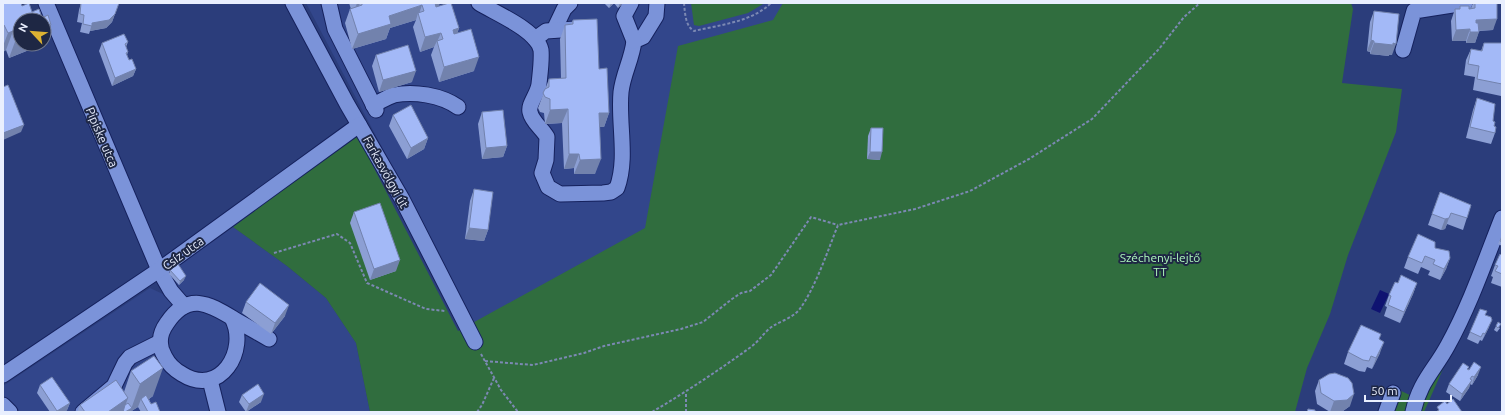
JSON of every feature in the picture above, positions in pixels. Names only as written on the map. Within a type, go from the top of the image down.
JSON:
[{"type":"street","name":"Pipiske utca","points":[[46,3],[159,270],[171,291],[184,306]]},
{"type":"street","name":"Farkasvölgyi út","points":[[293,3],[347,104],[402,199],[475,342]]},
{"type":"street","points":[[329,3],[335,29],[372,102]]},
{"type":"street","points":[[479,3],[524,29],[535,39],[541,50],[538,93],[532,102],[530,112],[534,121],[547,137],[546,160],[542,173],[548,187],[560,194],[603,193],[611,192],[617,188],[622,171],[622,92],[625,71],[634,41],[624,16],[631,3]]},
{"type":"street","points":[[554,30],[564,9],[570,3]]},
{"type":"street","points":[[634,41],[643,38],[656,16],[657,3]]},
{"type":"street","points":[[1403,50],[1414,11],[1465,3]]},
{"type":"street","points":[[535,39],[546,31],[575,30]]},
{"type":"street","points":[[347,104],[372,102],[393,95],[418,94],[447,100],[458,107]]},
{"type":"street","name":"Csíz utca","points":[[3,375],[159,270],[359,125]]},
{"type":"street","points":[[1413,412],[1416,398],[1423,382],[1447,346],[1468,304],[1502,218]]},
{"type":"street","points":[[232,318],[236,325],[237,334],[235,354],[226,370],[210,380],[194,379],[174,369],[165,357],[160,342],[165,326],[174,314],[184,306],[198,304],[219,309],[269,339]]},
{"type":"street","points":[[83,412],[114,386],[125,363],[130,357],[160,342]]},
{"type":"street","points":[[210,380],[215,411]]},
{"type":"street","points":[[1386,412],[1394,393]]},
{"type":"street","points":[[3,405],[10,412]]},
{"type":"path","points":[[684,3],[687,23],[690,29],[694,31],[749,17],[763,11],[771,3]]},
{"type":"path","points":[[485,361],[533,365],[584,353],[604,346],[682,329],[703,322],[732,299],[741,293],[750,291],[771,275],[811,217],[838,225],[915,209],[970,191],[1092,119],[1159,49],[1184,17],[1200,3]]},
{"type":"path","points":[[652,412],[716,372],[756,343],[772,326],[798,312],[822,265],[838,225]]},
{"type":"path","points":[[274,253],[336,234],[343,237],[350,243],[367,283],[426,309],[460,313]]},
{"type":"path","points":[[475,342],[501,390],[518,412]]},
{"type":"path","points":[[477,412],[482,405],[494,378]]},
{"type":"path","points":[[686,392],[686,412]]},
{"type":"shaded area","points":[[306,3],[823,3],[684,236],[475,324]]},
{"type":"shaded area","points":[[233,227],[287,266],[326,298],[356,343],[370,412],[3,412],[3,386],[150,288],[165,295],[168,274]]},
{"type":"shaded area","points":[[1380,290],[1389,294],[1380,313],[1371,309]]},
{"type":"green space","points":[[691,3],[765,3],[748,13],[699,26],[694,25]]},
{"type":"green space","name":"Széchenyi-lejtő TT","points":[[783,3],[1351,3],[1353,9],[1342,83],[1402,89],[1396,132],[1348,255],[1330,314],[1307,368],[1295,412],[370,412],[356,343],[326,298],[287,266],[233,227],[357,135],[458,331],[645,228],[678,46],[773,20]]},
{"type":"green space","points":[[1454,344],[1424,412],[1415,412]]},
{"type":"green space","points":[[1399,390],[1414,397],[1411,412],[1390,412]]},
{"type":"building","points":[[3,3],[21,3],[22,6],[29,3],[32,12],[12,12],[12,31],[8,33],[3,25]]},
{"type":"building","points":[[81,3],[119,3],[115,14],[109,20],[92,23],[92,26],[83,24],[84,15],[80,14]]},
{"type":"building","points":[[362,3],[435,3],[436,7],[451,3],[459,28],[453,30],[454,34],[471,29],[479,57],[444,67],[437,41],[443,39],[441,33],[425,37],[418,13],[424,11],[422,5],[389,16],[391,24],[358,34],[350,9],[362,5]]},
{"type":"building","points":[[1475,3],[1497,3],[1497,19],[1476,20],[1476,23],[1478,23],[1479,32],[1470,32],[1470,29],[1456,30],[1455,9],[1460,9],[1460,6],[1469,6],[1469,9],[1475,8]]},
{"type":"building","points":[[39,9],[40,12],[32,12]]},
{"type":"building","points":[[1374,11],[1399,14],[1396,44],[1374,43],[1374,41],[1371,40]]},
{"type":"building","points":[[597,19],[599,69],[607,68],[609,113],[599,113],[601,159],[580,160],[579,154],[569,154],[568,109],[550,110],[550,99],[545,97],[543,93],[545,89],[549,87],[549,79],[566,78],[565,25],[573,24],[573,20]]},
{"type":"building","points":[[124,34],[128,42],[125,44],[128,52],[126,53],[129,60],[132,59],[136,69],[115,78],[102,43]]},
{"type":"building","points":[[1484,43],[1502,43],[1502,84],[1477,79],[1479,66],[1468,64],[1471,49],[1482,51]]},
{"type":"building","points":[[408,45],[416,71],[383,80],[376,55]]},
{"type":"building","points":[[8,85],[24,125],[3,133],[3,87]]},
{"type":"building","points":[[1477,98],[1495,104],[1493,121],[1495,122],[1494,126],[1496,127],[1495,133],[1470,127]]},
{"type":"building","points":[[411,105],[428,138],[411,148],[393,115]]},
{"type":"building","points":[[503,110],[507,146],[486,148],[482,112]]},
{"type":"building","points":[[871,128],[883,128],[882,152],[870,152]]},
{"type":"building","points":[[474,189],[493,192],[488,230],[469,228]]},
{"type":"building","points":[[1440,192],[1471,205],[1467,218],[1451,213],[1449,218],[1445,219],[1432,214]]},
{"type":"building","points":[[380,203],[400,260],[374,269],[354,212]]},
{"type":"building","points":[[1418,234],[1435,242],[1435,248],[1449,251],[1450,258],[1444,269],[1433,264],[1435,260],[1425,256],[1422,263],[1408,257]]},
{"type":"building","points":[[1502,253],[1502,274],[1495,271],[1498,266],[1495,265],[1500,254],[1501,255]]},
{"type":"building","points":[[178,264],[186,276],[180,281],[170,270]]},
{"type":"building","points":[[1401,275],[1417,283],[1404,312],[1388,305],[1391,296],[1389,295],[1395,282],[1398,283]]},
{"type":"building","points":[[260,283],[289,305],[275,323],[246,302]]},
{"type":"building","points":[[1480,309],[1487,311],[1485,315],[1491,317],[1492,320],[1485,334],[1483,333],[1481,337],[1470,332]]},
{"type":"building","points":[[1498,322],[1501,324],[1498,328],[1496,326]]},
{"type":"building","points":[[1361,325],[1381,334],[1379,339],[1384,342],[1376,358],[1371,356],[1369,361],[1363,360],[1348,352]]},
{"type":"building","points":[[154,356],[163,368],[140,384],[131,371]]},
{"type":"building","points":[[1474,362],[1481,367],[1474,377],[1472,376],[1470,379],[1472,380],[1462,394],[1449,384],[1463,363],[1469,367],[1467,369],[1469,370]]},
{"type":"building","points":[[1335,373],[1348,378],[1352,383],[1354,394],[1347,400],[1334,401],[1321,393],[1319,380],[1329,374]]},
{"type":"building","points":[[52,377],[70,403],[57,411],[40,385]]},
{"type":"building","points":[[116,380],[128,398],[108,412],[85,412],[80,405]]},
{"type":"building","points":[[258,384],[264,394],[249,404],[242,395]]},
{"type":"building","points":[[146,395],[151,404],[156,402],[160,412],[148,412],[141,399]]},
{"type":"building","points":[[1453,399],[1462,412],[1436,412],[1439,410],[1437,407],[1445,401],[1447,404]]},
{"type":"building","points":[[128,403],[132,408],[123,412],[125,405]]},
{"type":"building","points":[[1308,409],[1315,410],[1315,412],[1307,412]]}]
